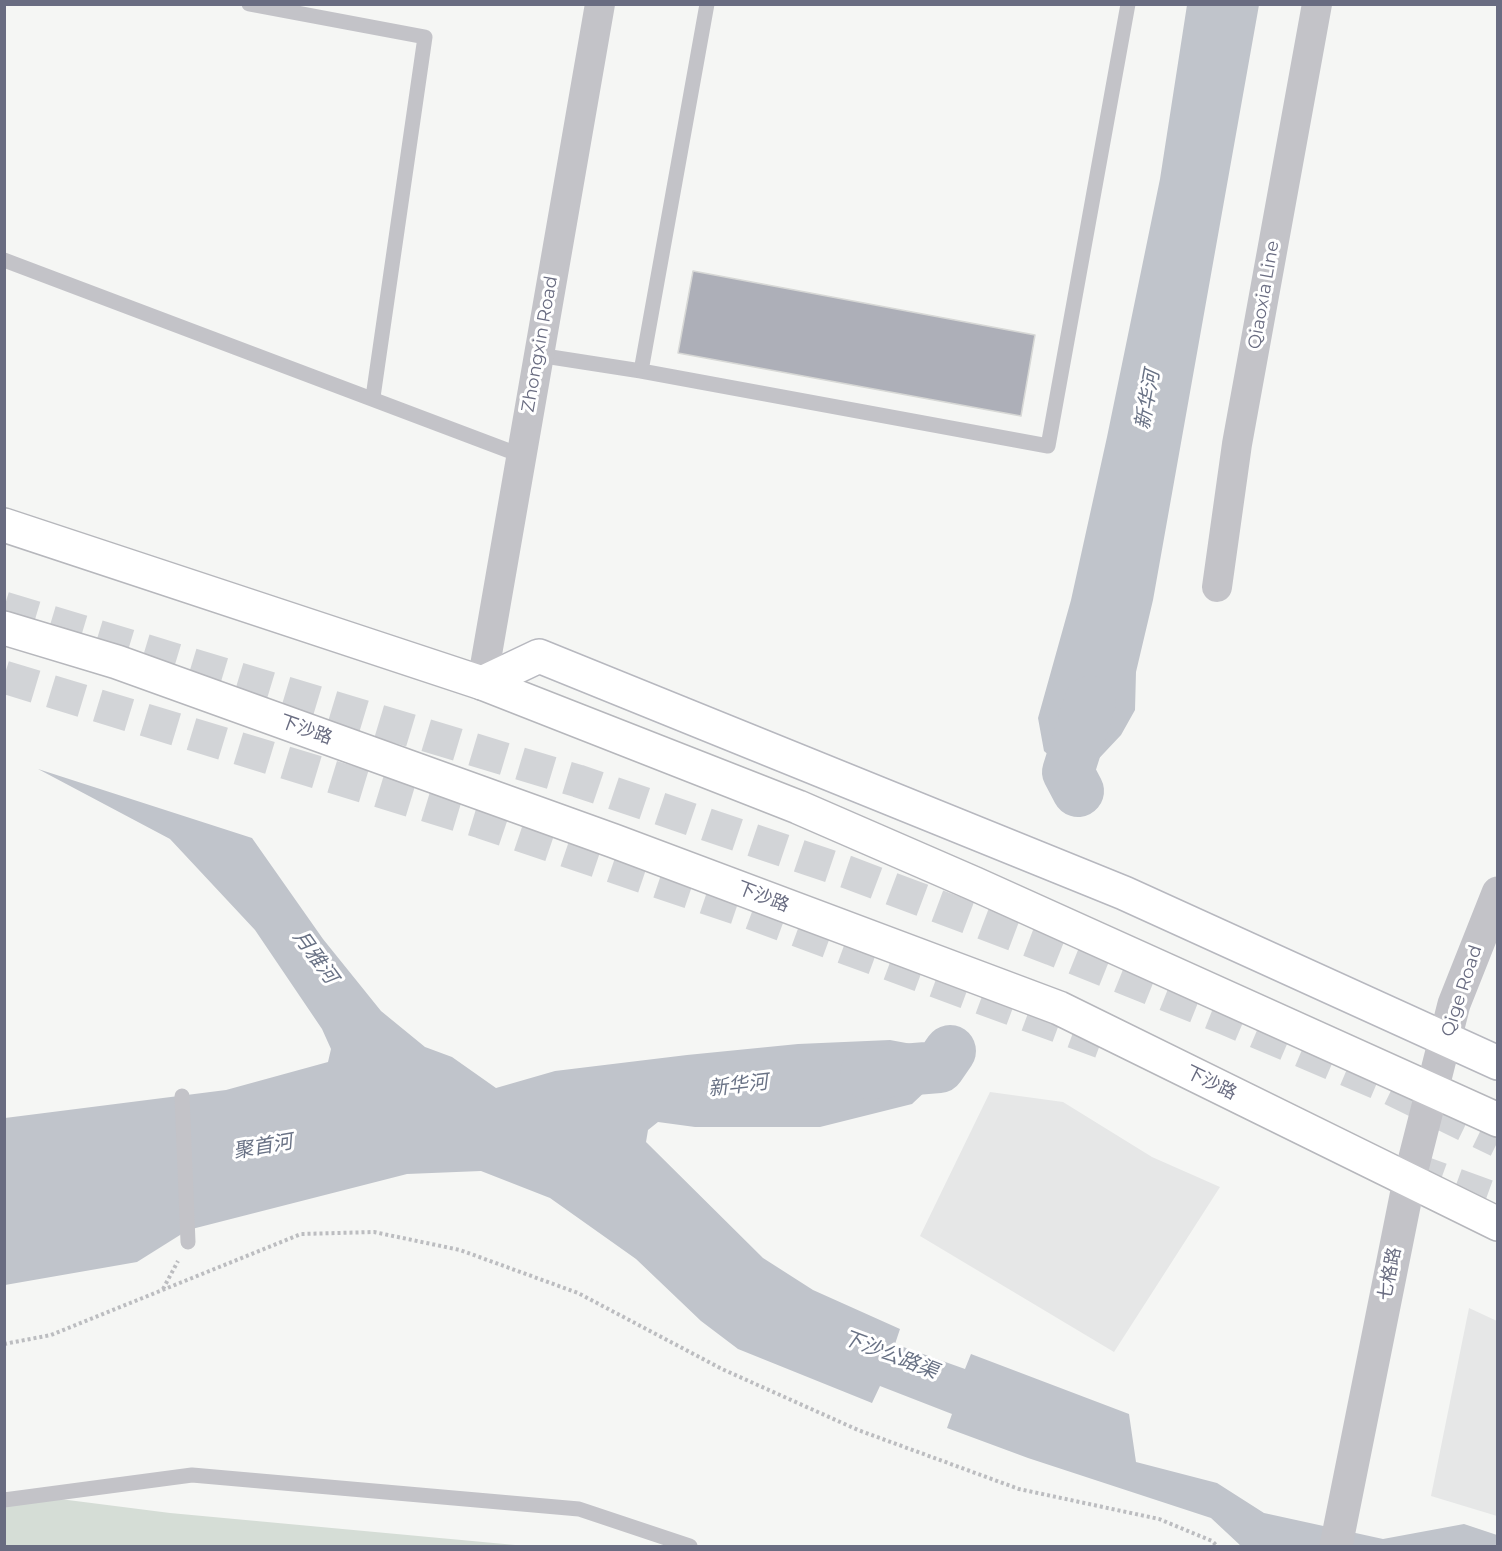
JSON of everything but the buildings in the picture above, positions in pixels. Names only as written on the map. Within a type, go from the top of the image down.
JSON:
[{"type":"main road","points":[[4,525],[482,683],[798,807],[1497,1120]]},
{"type":"main road","name":"下沙路","points":[[4,628],[117,662],[569,825],[1059,1008],[1497,1224]]},
{"type":"main road","points":[[482,683],[539,656],[1124,893],[1497,1063]]},
{"type":"street","name":"Zhongxin Road","points":[[482,683],[600,4]]},
{"type":"street","name":"Qiaoxia Line","points":[[1216,587],[1237,444],[1317,4]]},
{"type":"street","name":"Qige Road","points":[[1433,1090],[1454,1004],[1497,893]]},
{"type":"street","name":"七格路","points":[[1336,1546],[1409,1181],[1433,1090]]},
{"type":"lane","points":[[249,4],[425,37],[373,397]]},
{"type":"lane","points":[[641,371],[707,4]]},
{"type":"lane","points":[[538,355],[641,371],[1048,446],[1128,4]]},
{"type":"lane","points":[[4,260],[373,397],[520,455]]},
{"type":"lane","points":[[182,1096],[188,1242]]},
{"type":"lane","points":[[4,1500],[192,1475],[579,1509],[690,1546]]},
{"type":"path","points":[[4,1344],[51,1335],[301,1234],[374,1232],[460,1250],[578,1293],[722,1369],[858,1430],[1019,1489],[1159,1519],[1212,1541],[1217,1546]]},
{"type":"path","points":[[163,1289],[188,1242]]},
{"type":"shaded area","points":[[990,1092],[1063,1102],[1152,1157],[1220,1187],[1114,1352],[920,1236]]},
{"type":"shaded area","points":[[1469,1308],[1497,1321],[1497,1516],[1431,1496]]},
{"type":"shaded area","points":[[5,1492],[170,1513],[526,1546],[5,1546]]},
{"type":"water","points":[[1187,5],[1259,5],[1153,600],[1136,672],[1135,710],[1121,735],[1089,769],[1068,772],[1044,751],[1038,718],[1071,600],[1107,437],[1160,179]]},
{"type":"water","points":[[38,769],[252,838],[323,939],[381,1011],[425,1047],[452,1057],[496,1088],[555,1071],[687,1055],[798,1044],[890,1040],[917,1045],[939,1067],[930,1087],[912,1104],[820,1127],[695,1127],[658,1122],[648,1130],[646,1142],[763,1258],[813,1290],[900,1329],[895,1344],[965,1369],[971,1354],[1129,1414],[1136,1462],[1217,1483],[1264,1513],[1383,1539],[1464,1524],[1497,1535],[1497,1546],[1241,1546],[1211,1518],[1028,1458],[947,1428],[952,1414],[880,1386],[872,1403],[738,1349],[701,1321],[636,1259],[550,1198],[481,1171],[407,1174],[188,1230],[137,1262],[5,1285],[5,1118],[226,1090],[328,1062],[331,1049],[322,1029],[255,930],[170,839]]},
{"type":"waterway","name":"新华河","points":[[1078,791],[1068,772],[1090,702]]},
{"type":"waterway","name":"新华河","points":[[866,1073],[939,1067],[950,1051]]},
{"type":"tunnel","points":[[4,608],[578,781],[847,872],[1052,949],[1224,1018],[1387,1087],[1498,1141]]},
{"type":"tunnel","points":[[4,677],[481,822],[745,911],[1101,1042]]},
{"type":"tunnel","points":[[1410,1168],[1498,1200]]},
{"type":"water label","name":"月雅河","points":[[315,957]]},
{"type":"water label","name":"聚首河","points":[[263,1147]]},
{"type":"water label","name":"下沙公路渠","points":[[890,1355]]}]
